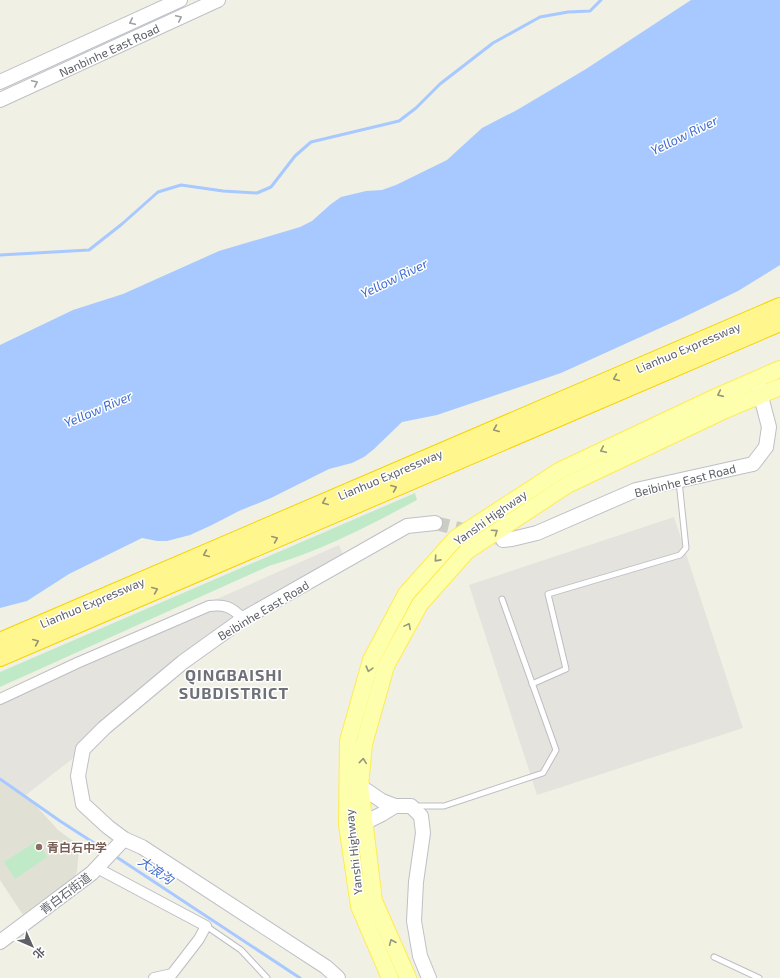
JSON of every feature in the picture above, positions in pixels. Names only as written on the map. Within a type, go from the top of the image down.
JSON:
[{"type":"highway","name":"Lianhuo Expressway","points":[[0,642],[780,307]]},
{"type":"highway","name":"Lianhuo Expressway","points":[[0,657],[780,322]]},
{"type":"main road","points":[[756,379],[780,369]]},
{"type":"main road","name":"Yanshi Highway","points":[[390,978],[359,906],[347,825],[348,741],[371,660],[406,594],[456,538],[559,471],[756,379]]},
{"type":"main road","points":[[761,395],[780,387]]},
{"type":"main road","name":"Yanshi Highway","points":[[408,978],[374,901],[360,786],[364,744],[386,666],[420,604],[467,550],[567,485],[725,410],[761,395]]},
{"type":"street","name":"Nanbinhe East Road","points":[[0,82],[180,0]]},
{"type":"street","name":"Nanbinhe East Road","points":[[0,100],[218,0]]},
{"type":"street","name":"Beibinhe East Road","points":[[503,540],[537,534],[636,490],[753,464],[766,447],[769,427],[756,379]]},
{"type":"street","name":"Beibinhe East Road","points":[[120,842],[108,827],[83,804],[78,776],[83,749],[104,728],[183,662],[243,619],[407,526],[435,523]]},
{"type":"street","points":[[0,699],[77,663],[209,606],[218,605],[228,607],[237,612],[243,619]]},
{"type":"street","points":[[360,786],[382,801],[394,806],[411,806],[421,816],[423,833],[416,882],[414,921],[420,956],[429,978]]},
{"type":"street","points":[[364,823],[394,806]]},
{"type":"street","points":[[120,842],[142,847],[326,967],[338,978]]},
{"type":"street","name":"青白石街道","points":[[0,941],[92,873],[120,842]]},
{"type":"street","points":[[99,865],[206,926],[199,939],[172,974],[154,978]]},
{"type":"lane","points":[[532,684],[566,669],[548,594],[680,555],[686,548],[679,480]]},
{"type":"lane","points":[[411,806],[444,806],[543,773],[556,750],[502,598]]},
{"type":"lane","points":[[206,926],[241,950],[267,978]]},
{"type":"lane","points":[[714,958],[759,978]]},
{"type":"shaded area","points":[[674,517],[743,728],[537,795],[469,585]]},
{"type":"shaded area","points":[[339,545],[347,564],[223,633],[121,709],[71,760],[0,815],[0,695]]},
{"type":"shaded area","name":"青白石中学","points":[[0,780],[27,796],[58,830],[76,843],[79,850],[77,871],[74,880],[38,903],[23,915],[0,880]]},
{"type":"green space","points":[[415,493],[417,500],[345,537],[307,553],[269,566],[0,687],[0,672]]},
{"type":"green space","points":[[37,841],[47,857],[15,879],[4,862]]},
{"type":"water","name":"Yellow River","points":[[691,0],[780,0],[780,265],[738,291],[561,373],[437,415],[402,422],[374,449],[364,457],[352,463],[329,469],[271,498],[239,511],[190,535],[167,541],[142,538],[69,574],[27,601],[0,608],[0,345],[73,310],[123,294],[219,251],[300,227],[312,221],[341,197],[366,191],[382,190],[396,185],[447,160],[482,128],[517,110],[586,69]]},
{"type":"waterway","points":[[0,255],[89,250],[122,224],[158,192],[181,185],[223,191],[257,193],[271,187],[295,156],[311,142],[399,121],[416,108],[440,84],[493,43],[540,17],[568,12],[590,11],[601,0]]},
{"type":"waterway","name":"大浪沟","points":[[0,779],[108,852]]},
{"type":"waterway","name":"大浪沟","points":[[115,856],[300,978]]},
{"type":"tunnel","points":[[435,523],[497,538]]},
{"type":"place","name":"青白石中学","points":[[39,847]]},
{"type":"district","name":"QINGBAISHI SUBDISTRICT","points":[[234,683]]}]
